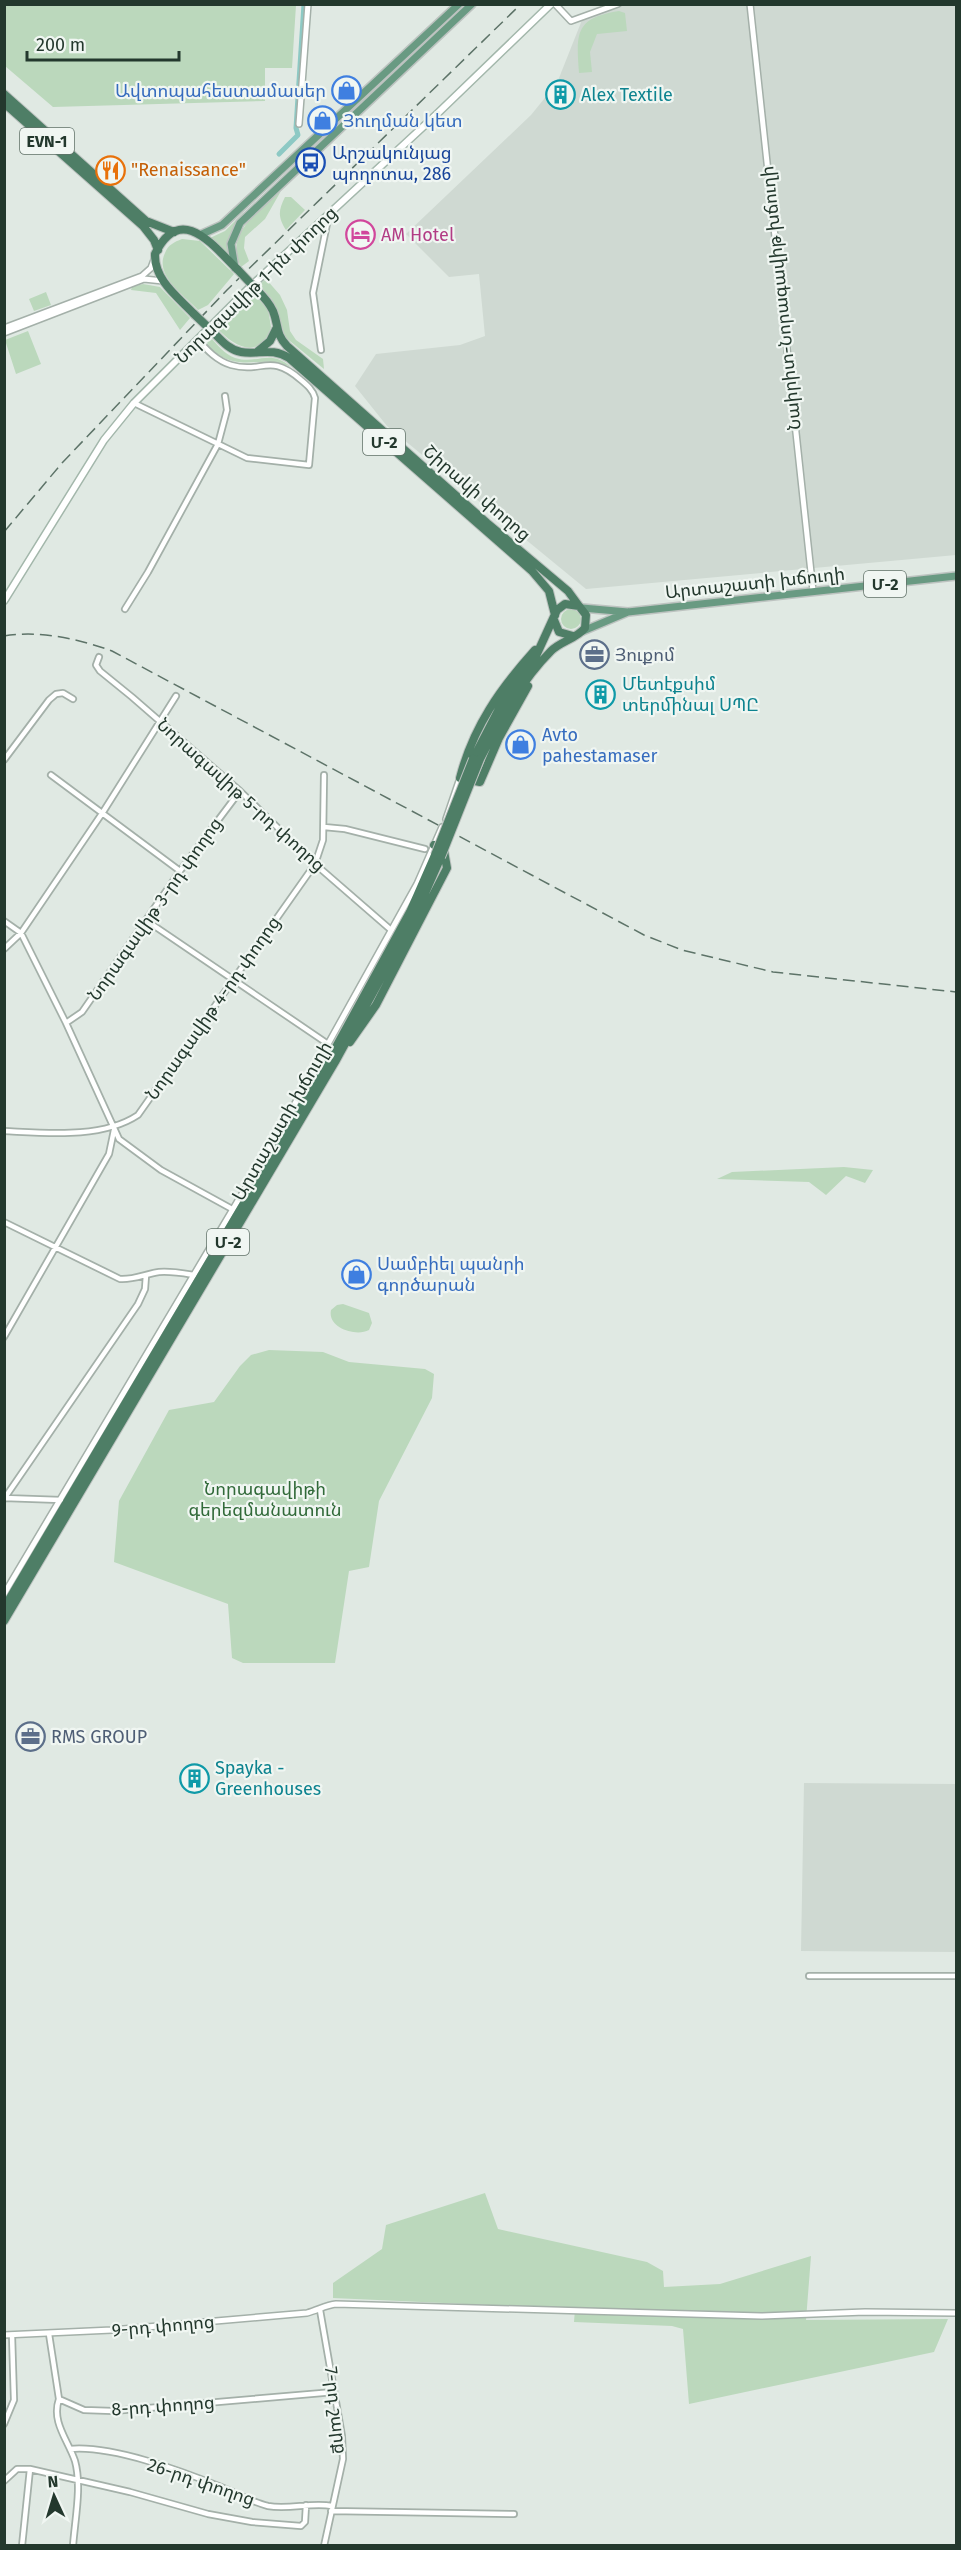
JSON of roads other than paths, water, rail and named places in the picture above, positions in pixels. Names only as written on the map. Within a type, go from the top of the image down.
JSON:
[{"type":"highway","name":"EVN-1","points":[[4,94],[146,221],[174,232]]},
{"type":"highway","name":"EVN-1","points":[[4,104],[143,226],[154,240],[158,250]]},
{"type":"highway","points":[[155,259],[165,240],[174,232],[183,230],[202,234]]},
{"type":"highway","name":"Շիրակի փողոց","points":[[202,234],[267,300],[273,312],[276,329],[287,346],[568,591],[581,607]]},
{"type":"highway","name":"Շիրակի փողոց","points":[[155,259],[163,281],[230,348],[239,352],[274,351],[289,358],[532,571],[549,591],[554,617]]},
{"type":"highway","points":[[258,351],[270,341],[276,329]]},
{"type":"highway","name":"Արտաշատի խճուղի","points":[[4,1621],[335,1062],[415,916],[477,759],[501,705],[546,638],[559,608],[566,604],[581,607]]},
{"type":"highway","points":[[554,617],[559,632],[566,636],[578,634],[587,620],[581,607]]},
{"type":"highway","name":"Արտաշատի խճուղի","points":[[477,759],[508,706],[546,656],[561,643],[578,634]]},
{"type":"highway","points":[[546,638],[488,708],[472,741],[460,778],[480,782],[503,731],[546,656]]},
{"type":"highway","points":[[335,1062],[365,1024],[376,1005],[447,868],[444,851],[434,845]]},
{"type":"highway","name":"Արտաշատի խճուղի","points":[[4,1608],[330,1058],[438,856]]},
{"type":"main road","points":[[202,234],[222,225],[459,4]]},
{"type":"main road","points":[[237,269],[231,244],[240,223],[472,4]]},
{"type":"main road","name":"Նորագավիթ 1-ին փողոց","points":[[4,602],[104,440],[135,403],[329,213],[425,126],[553,4]]},
{"type":"main road","name":"Արտաշատի խճուղի","points":[[581,607],[628,612],[957,576]]},
{"type":"main road","name":"Արտաշատի խճուղի","points":[[578,634],[596,624],[628,612]]},
{"type":"street","points":[[299,124],[308,4]]},
{"type":"street","points":[[553,4],[571,21],[618,4]]},
{"type":"street","name":"Նաիրիտ-Նորագավիթ խճուղի","points":[[750,4],[813,591]]},
{"type":"street","points":[[321,350],[313,293],[329,213]]},
{"type":"street","points":[[4,331],[142,276],[152,268],[155,259]]},
{"type":"street","points":[[4,331],[144,279],[163,281]]},
{"type":"street","points":[[135,403],[247,458],[309,465],[315,398],[311,389],[288,370],[274,364],[249,367],[226,363],[215,357],[198,340]]},
{"type":"street","points":[[125,609],[148,572],[218,444],[227,410],[225,396]]},
{"type":"street","name":"Նորագավիթ 5-րդ փողոց","points":[[99,657],[96,665],[100,671],[240,791],[315,864],[391,930]]},
{"type":"street","points":[[4,760],[49,700],[56,694],[63,693],[73,699]]},
{"type":"street","points":[[4,950],[21,933],[103,812],[176,696]]},
{"type":"street","points":[[51,775],[180,871]]},
{"type":"street","name":"Նորագավիթ 4-րդ փողոց","points":[[4,1131],[57,1133],[114,1128],[126,1124],[138,1115],[315,864],[321,851],[324,827],[324,775]]},
{"type":"street","name":"Արտաշատի խճուղի","points":[[4,1594],[328,1044],[417,884],[460,778]]},
{"type":"street","name":"Նորագավիթ 3-րդ փողոց","points":[[66,1023],[82,1012],[180,871],[240,791]]},
{"type":"street","points":[[324,827],[345,829],[425,849]]},
{"type":"street","points":[[4,921],[21,933],[123,1143],[161,1170],[232,1209]]},
{"type":"street","points":[[147,921],[328,1044]]},
{"type":"street","points":[[4,1337],[110,1154],[114,1128]]},
{"type":"street","points":[[4,1222],[120,1279],[131,1280],[146,1275],[176,1272],[194,1275]]},
{"type":"street","points":[[5,1498],[138,1304],[145,1289],[146,1275]]},
{"type":"street","points":[[5,1498],[61,1500]]},
{"type":"street","points":[[809,1976],[957,1976]]},
{"type":"street","name":"9-րդ փողոց","points":[[4,2335],[49,2334],[267,2317],[307,2313],[320,2310],[328,2304],[761,2316],[865,2312],[957,2313]]},
{"type":"street","name":"7-րդ շարք","points":[[320,2310],[343,2459],[324,2546]]},
{"type":"street","points":[[49,2334],[59,2399],[57,2414],[62,2433],[75,2463],[77,2479],[73,2546]]},
{"type":"street","points":[[4,2424],[14,2400],[12,2335]]},
{"type":"street","name":"8-րդ փողոց","points":[[59,2399],[84,2410],[113,2411],[334,2392]]},
{"type":"street","name":"26-րդ փողոց","points":[[70,2449],[86,2447],[135,2458],[268,2505],[514,2514]]},
{"type":"street","points":[[4,2481],[17,2469],[30,2469],[77,2479],[207,2514],[252,2522],[301,2526],[305,2522],[306,2505]]},
{"type":"street","points":[[22,2546],[30,2469]]},
{"type":"waterway","points":[[279,154],[298,135],[296,128],[304,4]]},
{"type":"railway","points":[[4,532],[62,463],[227,290],[521,4]]},
{"type":"railway","points":[[4,636],[45,635],[112,651],[644,935],[682,950],[773,972],[956,992]]},
{"type":"place","name":"Ավտոպահեստամասեր","points":[[347,91]]},
{"type":"place","name":"Alex Textile","points":[[560,95]]},
{"type":"place","name":"Յուղման կետ","points":[[322,121]]},
{"type":"place","name":"Արշակունյաց պողոտա, 286","points":[[311,163]]},
{"type":"place","name":"\"Renaissance\"","points":[[110,170]]},
{"type":"place","name":"AM Hotel","points":[[360,235]]},
{"type":"place","name":"Յուքոմ","points":[[594,655]]},
{"type":"place","name":"Մետէքսիմ տերմինալ ՍՊԸ","points":[[601,694]]},
{"type":"place","name":"Avto pahestamaser","points":[[521,745]]},
{"type":"place","name":"Սամբիել պանրի գործարան","points":[[356,1274]]},
{"type":"place","name":"RMS GROUP","points":[[30,1737]]},
{"type":"place","name":"Spayka - Greenhouses","points":[[194,1778]]},
{"type":"park label","name":"Նորագավիթի գերեզմանատուն","points":[[265,1499]]}]
